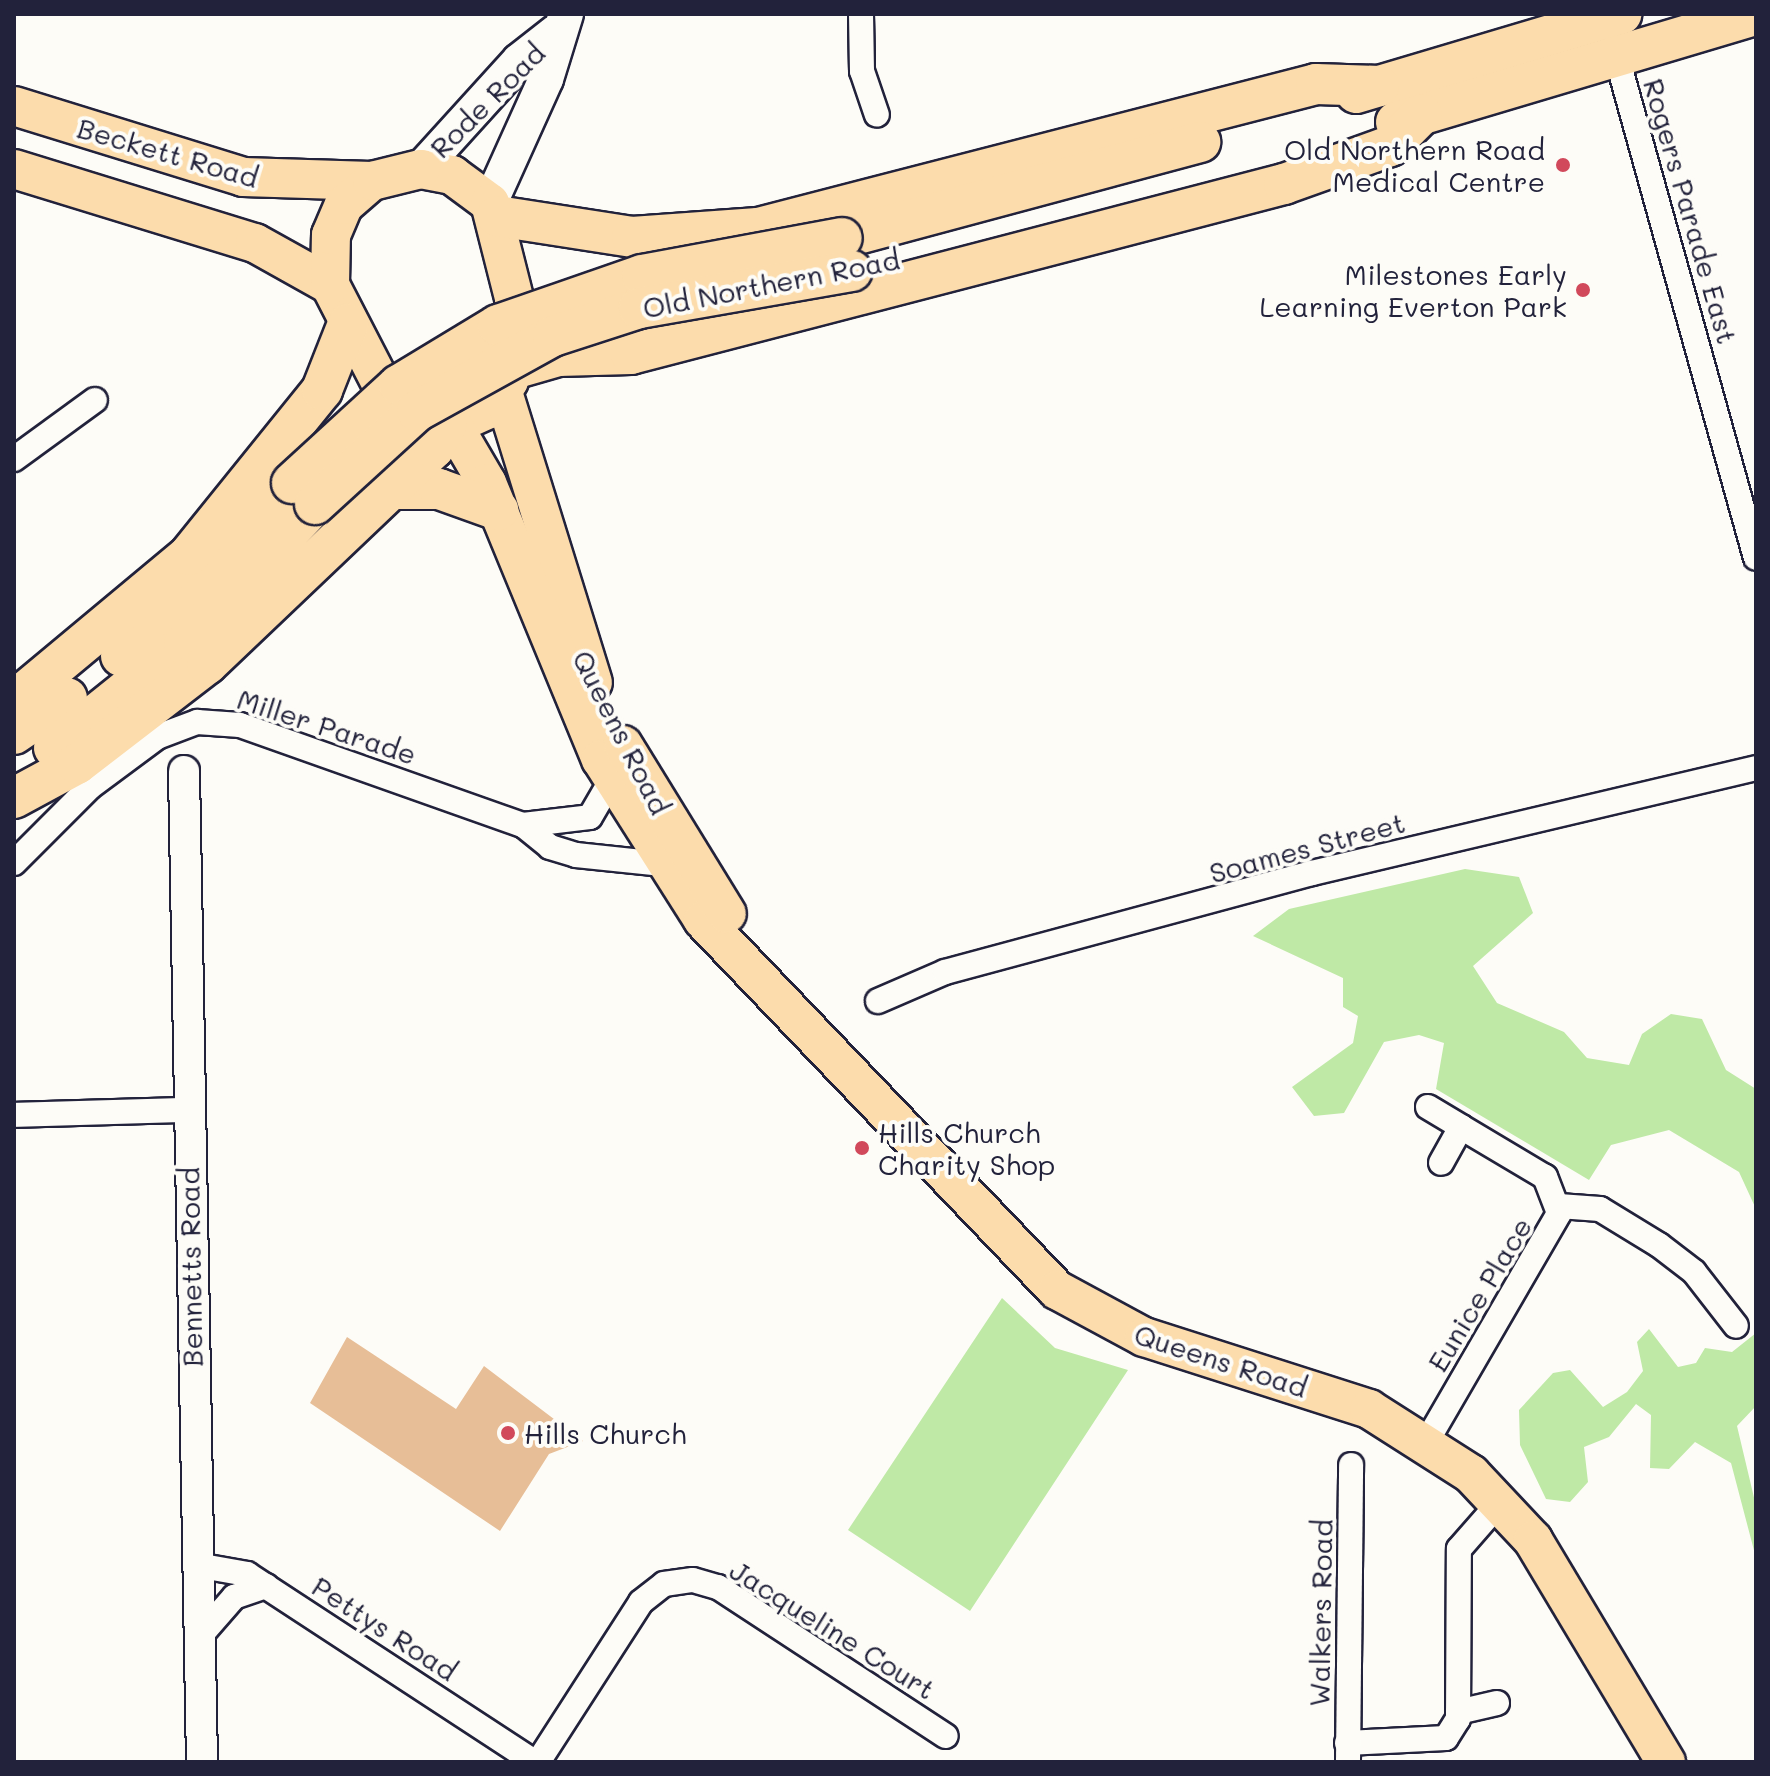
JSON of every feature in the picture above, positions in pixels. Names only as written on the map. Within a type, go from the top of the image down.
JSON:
[{"type":"highway","points":[[1483,52],[1505,14]]},
{"type":"highway","name":"Old Northern Road","points":[[847,254],[1483,52],[1611,25],[1756,15]]},
{"type":"highway","name":"Old Northern Road","points":[[14,734],[165,618],[303,493],[417,411],[553,336],[639,308],[847,254],[1422,114],[1611,25]]},
{"type":"highway","points":[[494,210],[632,237],[758,228],[1316,84],[1379,86]]},
{"type":"highway","points":[[508,380],[558,356],[631,354],[1284,184],[1390,146],[1422,114]]},
{"type":"highway","points":[[14,701],[93,643],[189,555],[322,390],[348,324]]},
{"type":"highway","points":[[14,798],[77,764],[184,684],[387,489],[434,448],[449,425]]},
{"type":"highway","points":[[387,489],[439,489],[498,510]]},
{"type":"highway","name":"Old Northern Road","points":[[14,775],[184,644],[303,493]]},
{"type":"main road","name":"Rode Road","points":[[421,169],[519,61],[561,23]]},
{"type":"main road","name":"Rode Road","points":[[494,210],[546,79],[561,23]]},
{"type":"main road","name":"Beckett Road","points":[[14,106],[243,177],[372,181]]},
{"type":"main road","points":[[14,169],[255,243],[330,285]]},
{"type":"main road","points":[[421,169],[452,175],[494,210],[514,298],[508,380],[478,416],[449,425],[411,419],[390,401],[330,285],[336,219],[372,181],[421,169]]},
{"type":"main road","name":"Queens Road","points":[[508,380],[583,660],[630,759],[751,963]]},
{"type":"main road","name":"Queens Road","points":[[449,425],[498,510],[559,669],[612,779],[661,864],[703,920],[751,963],[1057,1290],[1144,1337],[1337,1397],[1427,1441],[1500,1502],[1554,1572],[1666,1762]]},
{"type":"street","points":[[861,14],[862,71],[877,115]]},
{"type":"street","name":"Rogers Parade East","points":[[1611,25],[1756,558]]},
{"type":"street","points":[[14,459],[95,400]]},
{"type":"street","name":"Miller Parade","points":[[14,863],[65,807],[157,737],[211,720],[523,825],[550,847],[576,855],[661,864]]},
{"type":"street","name":"Soames Street","points":[[878,1001],[945,972],[1312,873],[1756,768]]},
{"type":"street","name":"Bennetts Road","points":[[184,771],[187,1110],[202,1762]]},
{"type":"street","name":"Miller Parade","points":[[523,825],[584,820],[612,779]]},
{"type":"street","name":"Eunice Place","points":[[1427,1441],[1553,1230],[1559,1206],[1545,1177],[1428,1107]]},
{"type":"street","points":[[14,1115],[187,1110]]},
{"type":"street","points":[[1441,1163],[1461,1127]]},
{"type":"street","points":[[1559,1206],[1600,1209],[1659,1245],[1694,1272],[1736,1326]]},
{"type":"street","name":"Walkers Road","points":[[1348,1752],[1351,1465]]},
{"type":"street","points":[[1348,1752],[1446,1738],[1458,1712],[1459,1549],[1500,1502]]},
{"type":"street","name":"Pettys Road","points":[[196,1565],[224,1566],[266,1586],[536,1762]]},
{"type":"street","name":"Jacqueline Court","points":[[536,1762],[641,1602],[664,1584],[693,1580],[718,1587],[946,1736]]},
{"type":"street","points":[[200,1636],[234,1597],[266,1586]]},
{"type":"street","points":[[1458,1712],[1497,1703]]},
{"type":"green space","points":[[1465,869],[1519,877],[1533,913],[1473,966],[1497,1003],[1564,1032],[1587,1058],[1629,1065],[1642,1034],[1671,1014],[1702,1019],[1726,1070],[1756,1089],[1756,1209],[1739,1172],[1669,1130],[1611,1145],[1589,1180],[1436,1089],[1444,1043],[1419,1035],[1384,1042],[1344,1113],[1314,1116],[1292,1087],[1353,1043],[1358,1016],[1343,1007],[1343,978],[1253,936],[1289,909]]},
{"type":"green space","points":[[1002,1298],[1055,1348],[1128,1370],[970,1611],[848,1530]]},
{"type":"green space","points":[[1649,1329],[1678,1367],[1696,1363],[1705,1348],[1732,1352],[1756,1333],[1756,1406],[1737,1426],[1756,1506],[1756,1558],[1731,1463],[1695,1442],[1669,1469],[1650,1468],[1651,1415],[1636,1404],[1609,1437],[1584,1447],[1588,1482],[1570,1502],[1546,1499],[1520,1445],[1519,1410],[1553,1373],[1570,1370],[1603,1407],[1627,1392],[1643,1371],[1637,1342]]},
{"type":"building","name":"Hills Church","points":[[347,1337],[456,1409],[484,1366],[583,1441],[549,1454],[500,1531],[310,1403]]},
{"type":"place","name":"Old Northern Road Medical Centre","points":[[1563,165]]},
{"type":"place","name":"Milestones Early Learning Everton Park","points":[[1583,290]]},
{"type":"place","name":"Hills Church Charity Shop","points":[[862,1148]]},
{"type":"place","name":"Hills Church","points":[[508,1433]]}]
